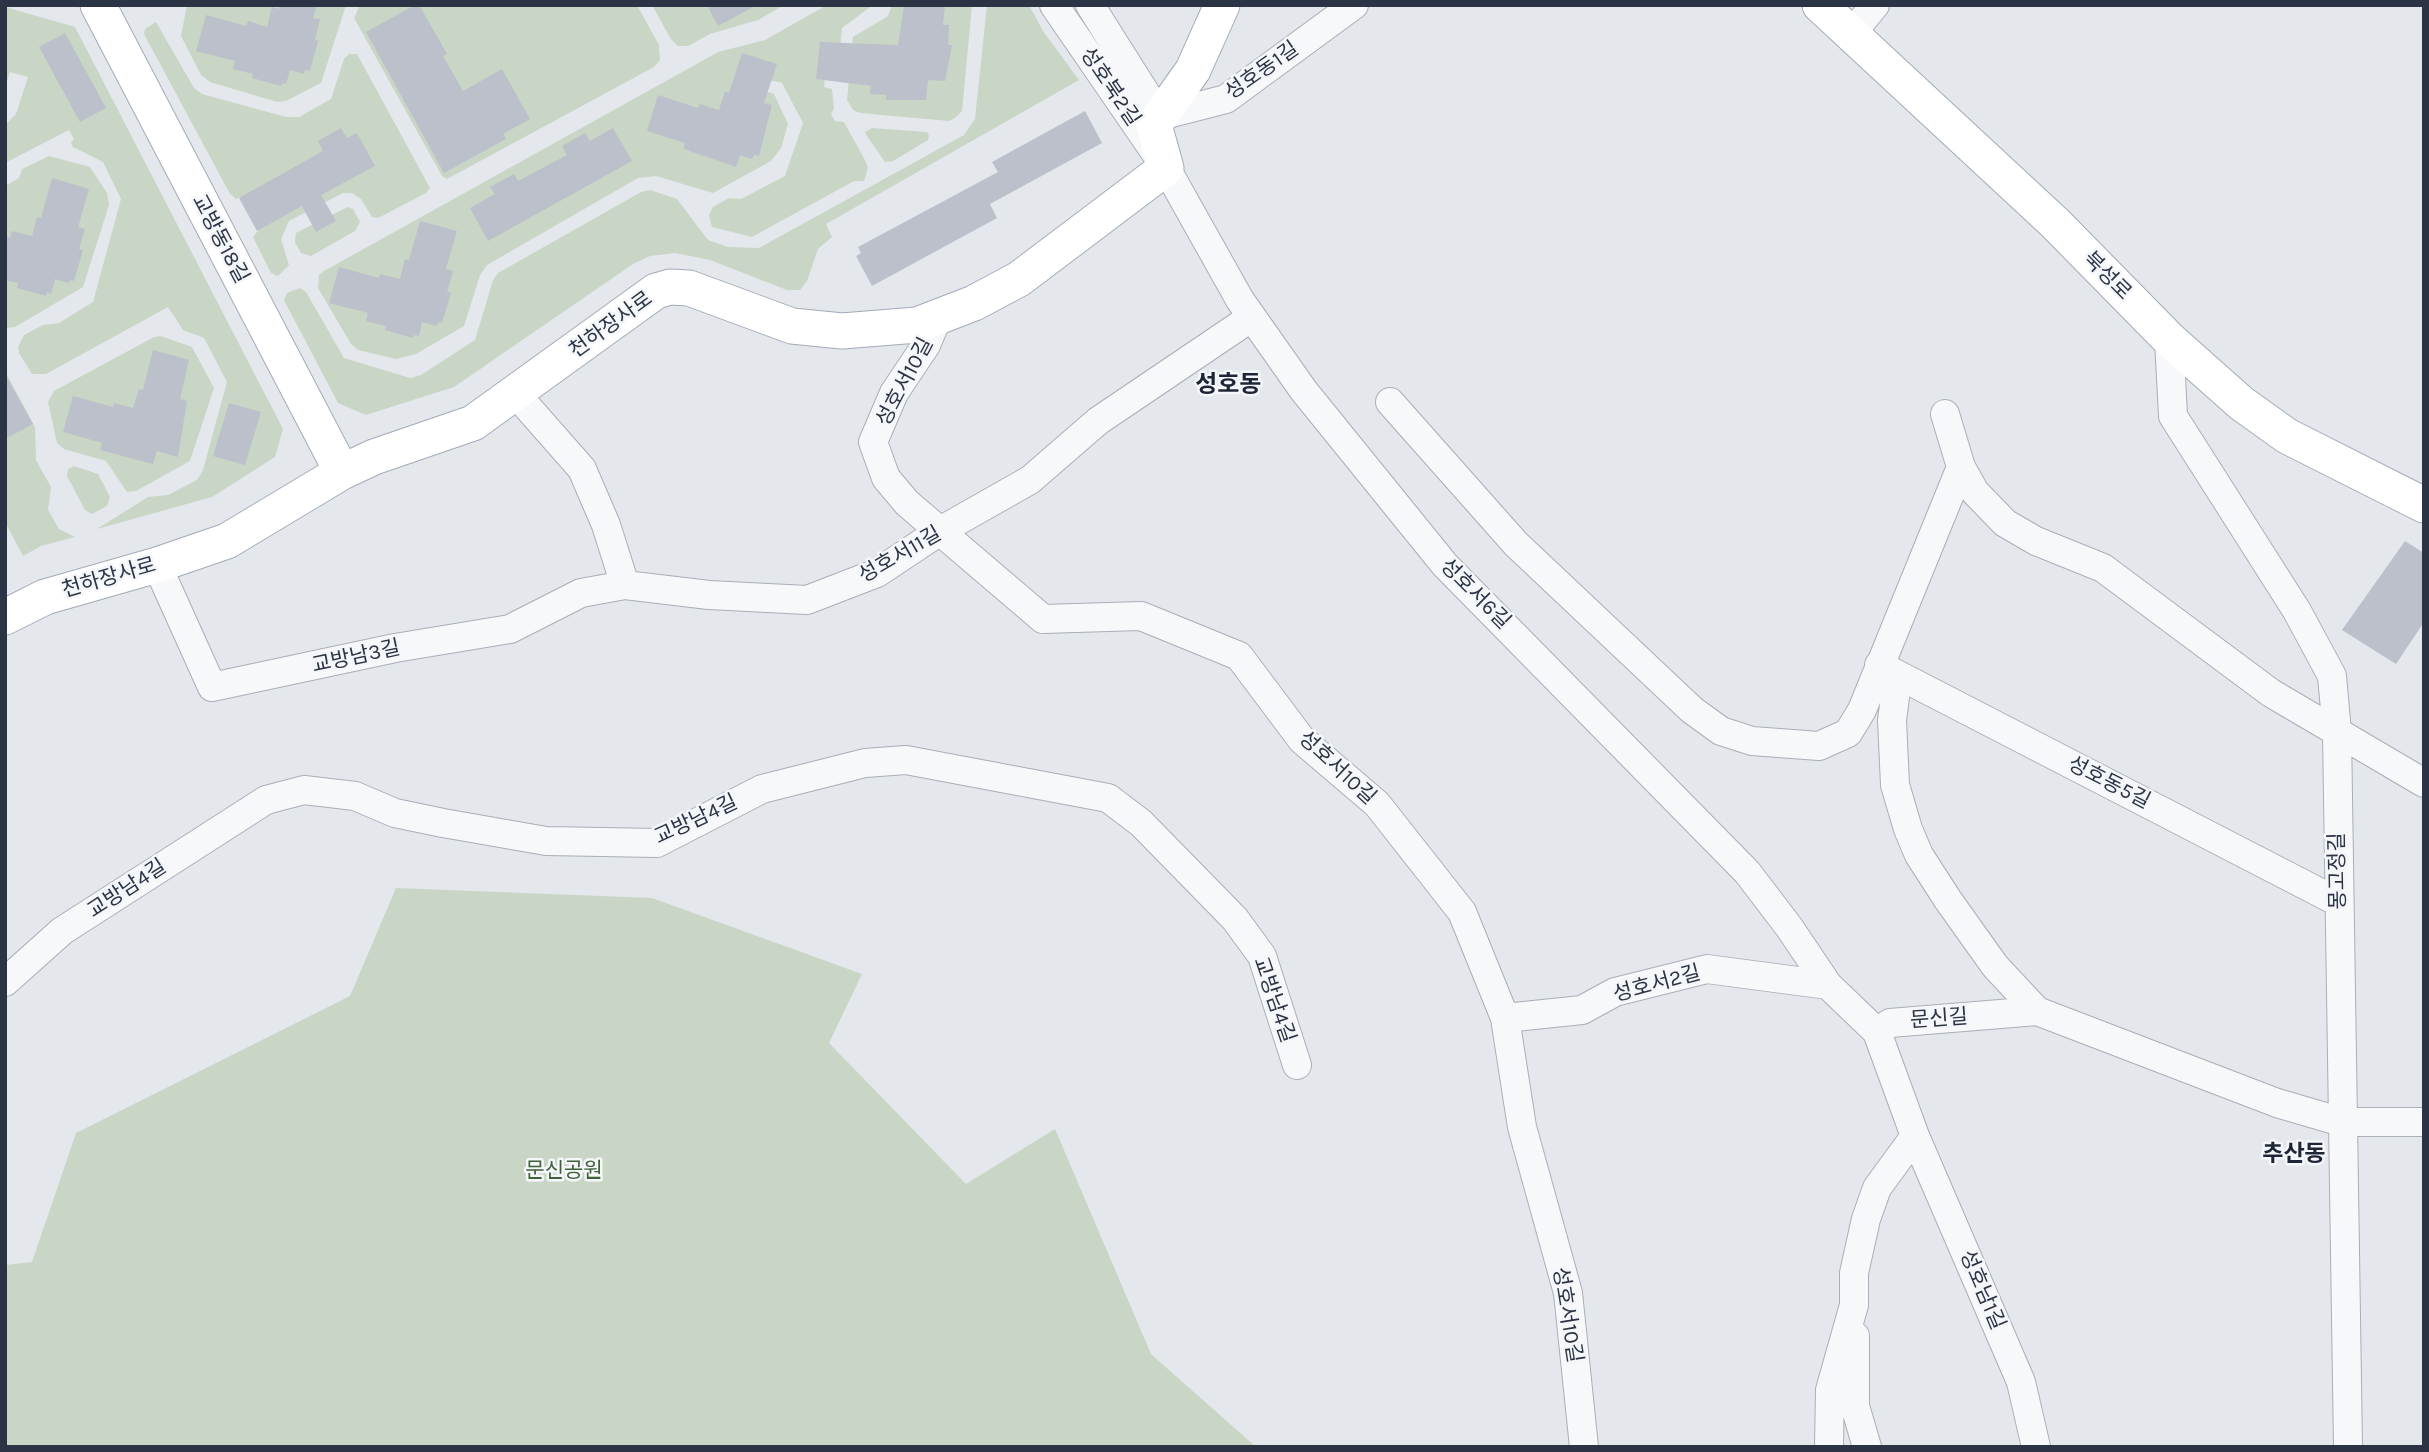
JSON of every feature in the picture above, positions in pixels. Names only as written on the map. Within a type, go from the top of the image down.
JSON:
[{"type":"main road","name":"교방동18길","points":[[98,5],[342,472]]},
{"type":"main road","points":[[1166,168],[1154,125],[1193,70],[1222,5]]},
{"type":"main road","name":"북성로","points":[[1821,5],[2054,223],[2169,339],[2241,403],[2287,436],[2424,505]]},
{"type":"main road","name":"천하장사로","points":[[5,617],[45,597],[157,565],[227,541],[342,472],[397,449],[456,431],[516,394],[656,291],[689,288],[792,326],[813,329],[865,332],[937,319],[1019,279],[1166,168]]},
{"type":"street","name":"성호북2길","points":[[1055,5],[1166,168]]},
{"type":"street","points":[[1090,5],[1160,116]]},
{"type":"street","name":"성호동1길","points":[[1160,116],[1226,99],[1354,5]]},
{"type":"street","points":[[1851,34],[1875,5]]},
{"type":"street","name":"성호서6길","points":[[1166,168],[1252,317],[1304,391],[1445,565],[1747,873],[1790,927],[1828,985]]},
{"type":"street","name":"성호서11길","points":[[625,586],[709,595],[807,600],[877,573],[940,531],[1030,480],[1098,421],[1252,317]]},
{"type":"street","name":"성호서10길","points":[[937,319],[926,345],[894,393],[873,442],[886,478],[907,503],[1043,619],[1141,616],[1239,656],[1302,740],[1377,804],[1462,912],[1505,1018],[1522,1127],[1568,1293],[1584,1447]]},
{"type":"street","name":"몽고정길","points":[[2169,339],[2173,416],[2297,611],[2332,676],[2337,732],[2348,1447]]},
{"type":"street","points":[[516,394],[582,468],[606,525],[625,586]]},
{"type":"street","points":[[1390,402],[1516,544],[1692,710],[1721,731],[1752,741],[1819,746],[1848,733],[1889,670],[1961,467]]},
{"type":"street","points":[[1945,414],[1961,467],[1975,492],[2005,523],[2036,541],[2103,568],[2272,694],[2424,783]]},
{"type":"street","name":"교방남3길","points":[[157,565],[212,687],[394,648],[510,629],[581,593],[625,586]]},
{"type":"street","points":[[1889,670],[1895,785],[1919,855],[1995,966],[2037,1011]]},
{"type":"street","name":"성호동5길","points":[[1889,670],[2338,902]]},
{"type":"street","name":"교방남4길","points":[[5,982],[73,924],[266,800],[304,790],[355,796],[395,813],[545,841],[657,843],[762,789],[864,763],[905,760],[1108,798],[1130,814],[1235,919],[1262,956],[1297,1065]]},
{"type":"street","name":"성호서2길","points":[[1505,1018],[1582,1010],[1615,992],[1707,970],[1828,985]]},
{"type":"street","points":[[1828,985],[1877,1032],[1916,1136],[1877,1188],[1866,1219],[1854,1273],[1855,1406],[1867,1447]]},
{"type":"street","name":"문신길","points":[[1877,1032],[1890,1023],[2037,1011],[2277,1103],[2342,1122],[2424,1122]]},
{"type":"street","name":"성호남1길","points":[[1916,1136],[2021,1382],[2036,1447]]},
{"type":"street","points":[[1829,1447],[1830,1390],[1854,1305]]},
{"type":"green space","points":[[187,5],[346,5],[321,83],[286,101],[277,102],[210,82],[201,75],[181,36]]},
{"type":"green space","points":[[360,5],[637,5],[659,45],[660,60],[654,67],[447,179],[442,176],[354,18]]},
{"type":"green space","points":[[652,5],[784,5],[758,20],[710,34],[688,46],[678,46],[671,39]]},
{"type":"green space","points":[[827,5],[873,5],[842,28],[839,57],[827,56],[824,87],[832,89],[834,109],[831,114],[835,121],[844,122],[866,162],[868,168],[864,181],[854,181],[752,237],[712,227],[709,215],[713,207],[729,198],[741,199],[785,176],[803,123],[782,83],[769,80],[765,91],[774,94],[788,124],[781,148],[771,161],[713,193],[656,176],[638,178],[487,265],[480,275],[464,326],[416,354],[396,359],[358,350],[351,344],[318,288],[319,275],[324,271],[718,52],[765,40]]},
{"type":"green space","points":[[892,5],[972,5],[962,111],[955,118],[949,121],[860,113],[853,110],[847,100],[853,37],[888,16]]},
{"type":"green space","points":[[987,5],[1029,5],[1043,31],[1079,80],[826,224],[832,237],[818,249],[807,281],[800,290],[787,290],[710,260],[675,253],[650,256],[633,264],[454,387],[366,415],[338,403],[284,300],[287,293],[300,288],[306,292],[344,358],[410,378],[421,375],[475,340],[493,280],[498,273],[641,192],[650,190],[677,199],[708,240],[728,247],[759,248],[964,135],[975,119]]},
{"type":"green space","points":[[5,7],[75,27],[283,429],[275,457],[212,497],[97,529],[148,497],[168,495],[197,480],[203,470],[227,382],[204,338],[183,330],[168,307],[46,374],[32,374],[19,353],[18,347],[24,335],[43,325],[59,323],[93,302],[121,199],[103,162],[73,147],[71,143],[74,139],[69,130],[5,163],[6,124],[16,114],[28,77],[10,72],[5,87]]},
{"type":"green space","points":[[156,22],[194,88],[202,94],[286,117],[299,117],[331,99],[344,59],[349,54],[357,54],[430,188],[426,193],[378,218],[372,217],[361,199],[352,193],[343,193],[289,221],[281,239],[289,265],[278,276],[271,273],[253,237],[262,226],[248,194],[236,199],[230,194],[144,34],[145,29]]},
{"type":"green space","points":[[872,128],[927,132],[929,136],[928,140],[893,161],[885,162],[865,132]]},
{"type":"green space","points":[[49,156],[90,167],[107,193],[109,205],[83,287],[15,327],[5,328],[5,186],[19,178],[22,169]]},
{"type":"green space","points":[[348,207],[353,209],[360,222],[355,231],[311,256],[301,253],[295,242],[296,233]]},
{"type":"green space","points":[[161,336],[192,347],[214,388],[190,461],[136,491],[127,492],[106,461],[64,449],[57,443],[48,402],[54,391],[154,337]]},
{"type":"green space","points":[[5,371],[35,427],[36,460],[51,487],[48,510],[59,529],[75,537],[41,546],[23,556],[5,522]]},
{"type":"green space","points":[[74,466],[98,474],[110,497],[107,506],[92,514],[85,510],[67,476],[68,469]]},
{"type":"green space","name":"문신공원","points":[[396,888],[652,898],[862,974],[829,1043],[966,1184],[1055,1129],[1151,1354],[1256,1447],[5,1447],[5,1265],[32,1262],[76,1133],[350,996]]},
{"type":"building","points":[[280,5],[317,5],[313,18],[320,19],[315,40],[318,41],[310,71],[305,70],[304,74],[290,70],[286,84],[282,83],[281,86],[252,78],[253,74],[233,69],[235,61],[196,51],[206,15],[246,26],[248,21],[267,27],[272,7],[279,9]]},
{"type":"building","points":[[419,5],[447,54],[443,56],[463,91],[502,69],[530,119],[503,134],[506,139],[444,173],[366,32]]},
{"type":"building","points":[[707,5],[757,5],[718,26]]},
{"type":"building","points":[[904,5],[945,5],[943,25],[949,25],[948,45],[952,45],[945,81],[928,80],[926,100],[886,100],[886,95],[870,94],[871,86],[816,79],[820,42],[898,45]]},
{"type":"building","points":[[65,33],[106,108],[80,122],[39,47]]},
{"type":"building","points":[[742,53],[777,64],[764,103],[772,105],[759,156],[754,155],[752,159],[740,155],[736,167],[684,149],[685,143],[647,131],[658,95],[698,108],[700,104],[719,110],[725,91],[729,93]]},
{"type":"building","points":[[1085,111],[1102,143],[990,204],[997,218],[872,286],[856,256],[861,253],[858,247],[998,172],[992,162]]},
{"type":"building","points":[[341,128],[347,138],[357,133],[375,166],[321,195],[336,221],[316,232],[302,206],[257,231],[239,198],[323,151],[318,141]]},
{"type":"building","points":[[613,128],[632,161],[488,241],[470,208],[495,194],[490,187],[514,174],[518,181],[567,155],[562,146],[585,133],[590,141]]},
{"type":"building","points":[[52,178],[89,189],[78,227],[85,229],[79,249],[83,250],[74,281],[70,280],[69,283],[55,279],[51,294],[47,292],[46,296],[17,288],[18,283],[5,280],[5,236],[10,238],[12,231],[32,236],[37,217],[41,218]]},
{"type":"building","points":[[420,221],[457,231],[446,269],[453,271],[447,292],[451,293],[442,323],[438,322],[437,326],[422,322],[419,336],[414,335],[413,338],[385,330],[386,326],[366,321],[368,313],[329,303],[339,267],[379,278],[380,274],[400,279],[405,259],[409,260]]},
{"type":"building","points":[[153,350],[189,360],[180,399],[187,401],[178,457],[157,451],[153,464],[100,450],[102,443],[63,432],[73,396],[113,407],[114,403],[133,408],[139,389],[143,390]]},
{"type":"building","points":[[5,374],[33,424],[5,439]]},
{"type":"building","points":[[229,403],[261,412],[245,465],[213,456]]},
{"type":"building","points":[[2405,541],[2424,553],[2424,622],[2396,664],[2342,630]]},
{"type":"district","name":"성호동","points":[[1228,385]]},
{"type":"district","name":"추산동","points":[[2294,1154]]}]
